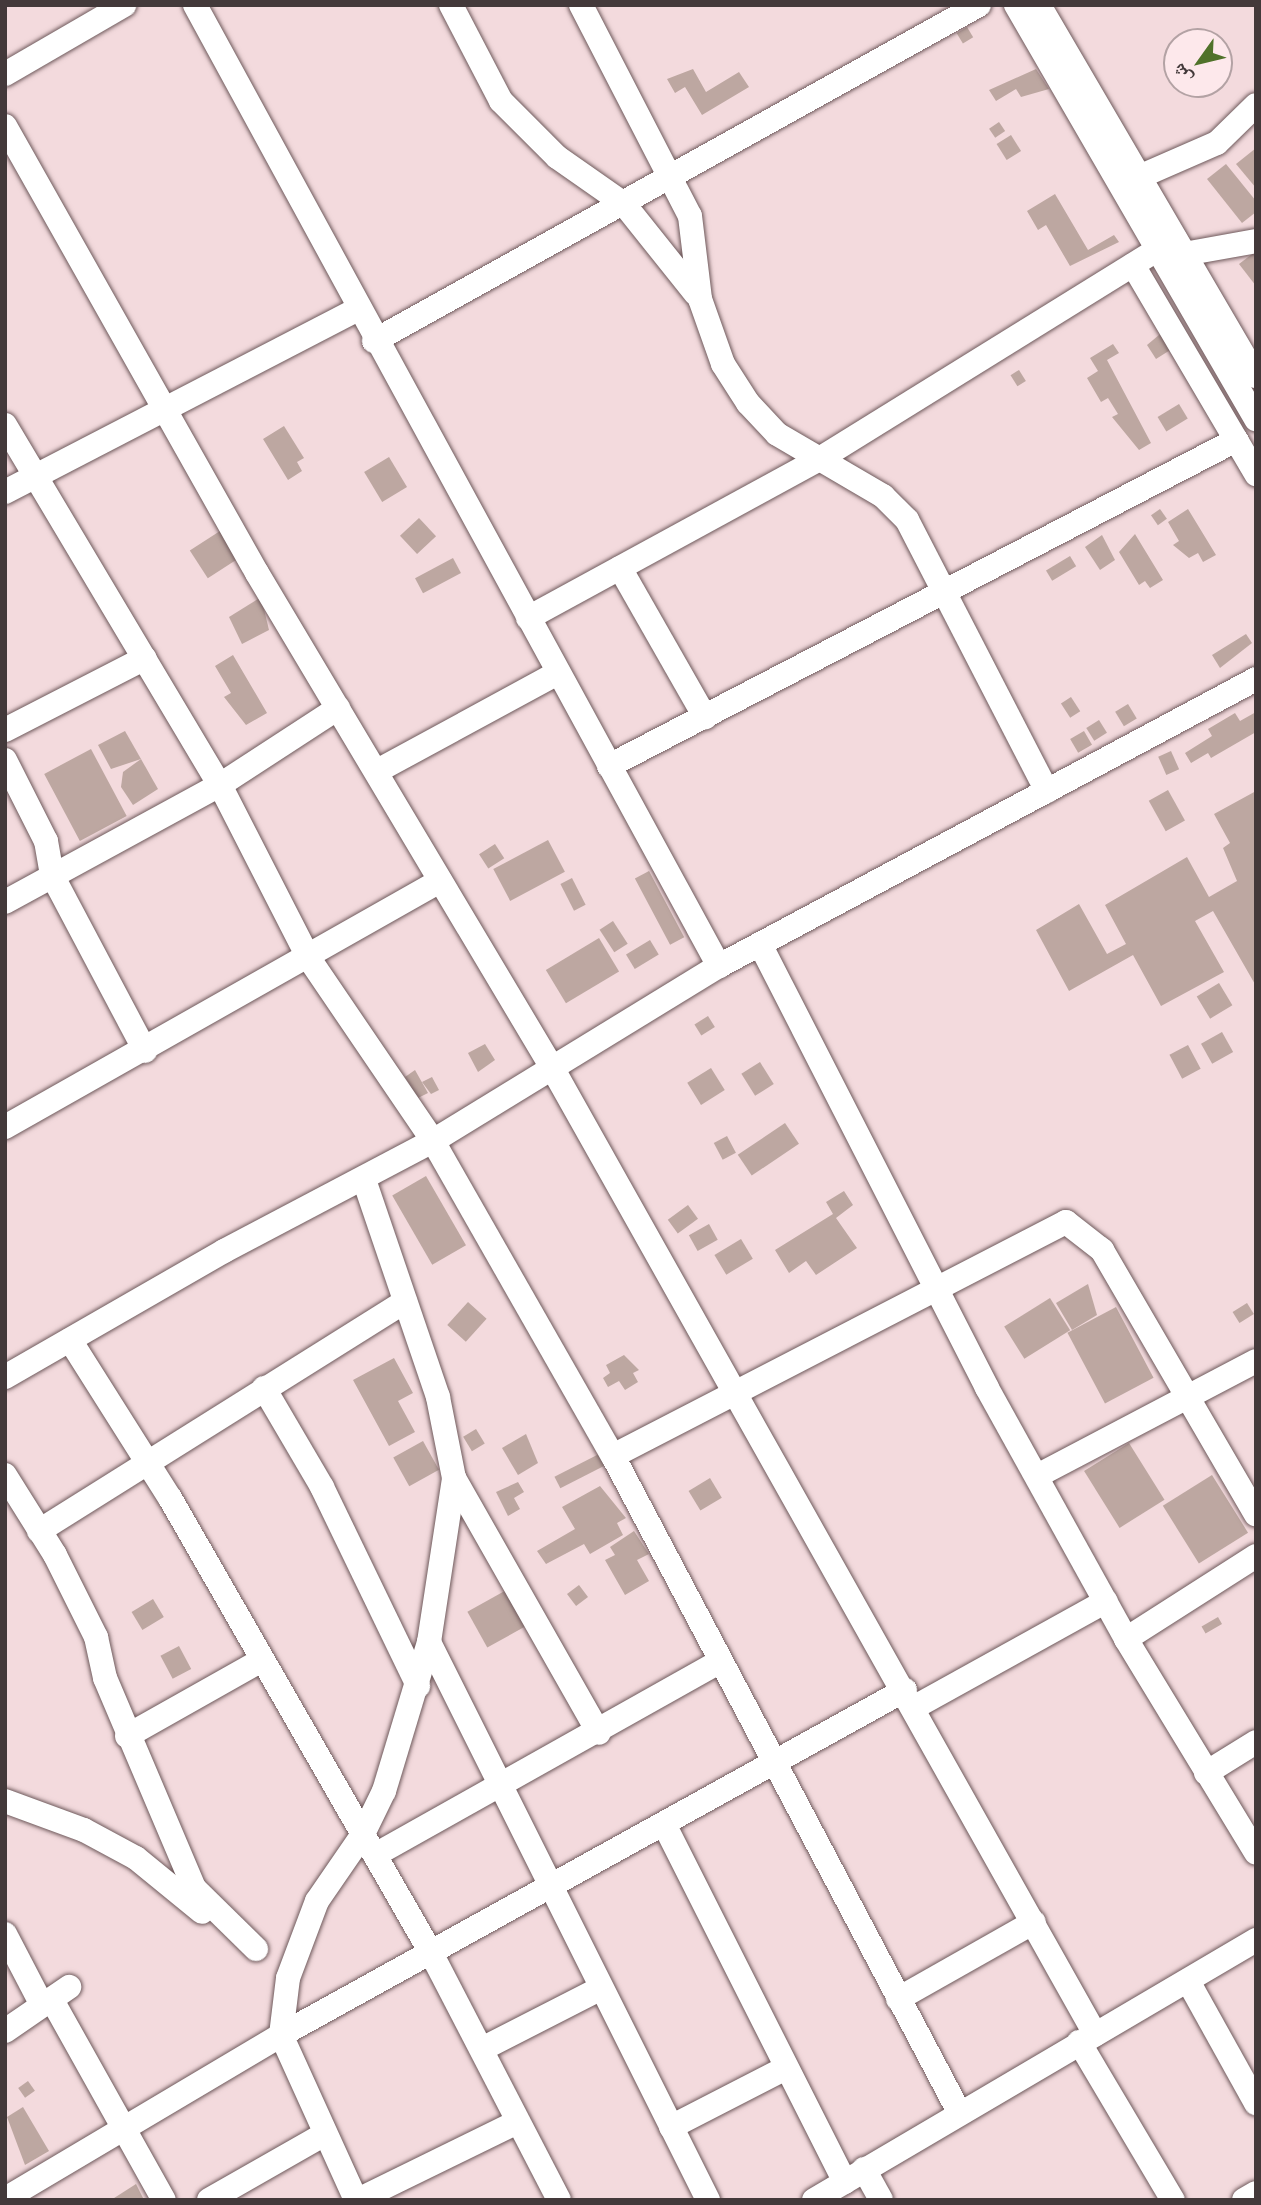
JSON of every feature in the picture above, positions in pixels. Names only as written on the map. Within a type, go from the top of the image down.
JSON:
[{"type":"street","points":[[5,74],[124,5]]},
{"type":"street","points":[[195,5],[374,341],[719,966]]},
{"type":"street","points":[[451,5],[501,101],[549,150],[624,204],[700,299]]},
{"type":"street","points":[[581,5],[690,216],[700,299],[723,364],[748,403],[777,434],[898,508],[1047,791]]},
{"type":"street","points":[[374,341],[979,5]]},
{"type":"street","points":[[1016,5],[1256,376]]},
{"type":"street","points":[[1039,5],[1139,177],[1172,247],[1212,344],[1255,414]]},
{"type":"street","points":[[1139,177],[1217,143],[1256,105]]},
{"type":"street","points":[[5,126],[338,708],[379,770],[440,881],[554,1071],[732,1395],[910,1698],[1034,1922],[1087,2038],[1173,2200]]},
{"type":"street","points":[[528,618],[818,460],[1133,265],[1172,247],[1256,241]]},
{"type":"street","points":[[1133,265],[1190,357],[1256,474]]},
{"type":"street","points":[[5,492],[358,309]]},
{"type":"street","points":[[1190,357],[1212,344]]},
{"type":"street","points":[[5,425],[220,785],[308,957],[432,1141],[613,1455],[717,1662],[959,2112]]},
{"type":"street","points":[[609,766],[1236,440]]},
{"type":"street","points":[[620,568],[705,716]]},
{"type":"street","points":[[5,730],[145,658]]},
{"type":"street","points":[[379,770],[558,673]]},
{"type":"street","points":[[5,1377],[224,1251],[364,1180],[554,1071],[719,966],[1256,679]]},
{"type":"street","points":[[5,902],[220,785],[338,708]]},
{"type":"street","points":[[5,760],[46,841],[52,875],[145,1051]]},
{"type":"street","points":[[5,1127],[145,1051],[440,881]]},
{"type":"street","points":[[760,944],[935,1289],[1037,1476],[1126,1639],[1256,1853]]},
{"type":"street","points":[[364,1180],[438,1396],[454,1478],[599,1733]]},
{"type":"street","points":[[613,1455],[1066,1222],[1102,1250],[1256,1515]]},
{"type":"street","points":[[39,1531],[405,1301]]},
{"type":"street","points":[[70,1340],[147,1461],[260,1661],[430,1951],[559,2200]]},
{"type":"street","points":[[1037,1476],[1189,1399],[1256,1361]]},
{"type":"street","points":[[264,1388],[322,1487],[418,1686]]},
{"type":"street","points":[[5,1475],[39,1531],[96,1637],[127,1736],[194,1888],[288,1978]]},
{"type":"street","points":[[369,1844],[429,1642],[454,1478]]},
{"type":"street","points":[[1126,1639],[1256,1556]]},
{"type":"street","points":[[5,2199],[281,2035],[550,1884],[773,1766],[1106,1601]]},
{"type":"street","points":[[429,1642],[708,2200]]},
{"type":"street","points":[[127,1736],[260,1661]]},
{"type":"street","points":[[517,2122],[357,2200],[323,2134],[281,2035],[288,1978],[317,1901],[369,1844],[501,1786],[599,1733],[717,1662]]},
{"type":"street","points":[[1206,1773],[1256,1742]]},
{"type":"street","points":[[5,1801],[84,1830],[136,1858],[256,1949]]},
{"type":"street","points":[[664,1824],[786,2068],[855,2176],[881,2200]]},
{"type":"street","points":[[898,1999],[1034,1922]]},
{"type":"street","points":[[5,1934],[55,1997],[164,2200]]},
{"type":"street","points":[[814,2200],[959,2112],[1256,1940]]},
{"type":"street","points":[[1188,1981],[1256,2103]]},
{"type":"street","points":[[482,2049],[601,1988]]},
{"type":"street","points":[[5,2031],[55,1997]]},
{"type":"street","points":[[671,2126],[786,2068]]},
{"type":"street","points":[[209,2200],[323,2134]]},
{"type":"street","points":[[1244,2200],[1256,2193]]},
{"type":"building","points":[[967,27],[973,37],[963,43],[957,33]]},
{"type":"building","points":[[693,69],[706,92],[739,72],[749,87],[702,115],[685,87],[675,93],[667,79]]},
{"type":"building","points":[[1036,69],[1049,89],[1021,97],[1016,89],[996,101],[989,90]]},
{"type":"building","points":[[999,122],[1005,131],[995,138],[989,129]]},
{"type":"building","points":[[1011,135],[1021,151],[1007,160],[997,144]]},
{"type":"building","points":[[1256,148],[1256,188],[1236,164]]},
{"type":"building","points":[[1226,164],[1256,201],[1256,212],[1242,223],[1207,179]]},
{"type":"building","points":[[1055,194],[1088,250],[1114,235],[1119,242],[1070,266],[1046,225],[1038,230],[1027,211]]},
{"type":"building","points":[[1256,251],[1256,286],[1239,264]]},
{"type":"building","points":[[1165,330],[1175,347],[1156,359],[1147,345]]},
{"type":"building","points":[[1113,344],[1119,353],[1107,360],[1151,443],[1139,450],[1112,417],[1118,414],[1108,398],[1101,402],[1087,378],[1098,371],[1090,358]]},
{"type":"building","points":[[1019,370],[1026,381],[1017,386],[1011,375]]},
{"type":"building","points":[[1179,404],[1188,419],[1166,431],[1158,417]]},
{"type":"building","points":[[284,426],[304,458],[297,462],[302,471],[288,480],[263,439]]},
{"type":"building","points":[[389,457],[407,487],[382,502],[364,472]]},
{"type":"building","points":[[1160,509],[1167,519],[1158,525],[1151,515]]},
{"type":"building","points":[[1188,509],[1216,555],[1203,562],[1198,553],[1189,558],[1173,545],[1179,541],[1168,522]]},
{"type":"building","points":[[419,518],[436,536],[417,554],[400,536]]},
{"type":"building","points":[[220,531],[238,559],[208,578],[190,551]]},
{"type":"building","points":[[1135,534],[1163,580],[1150,588],[1145,581],[1139,585],[1119,552]]},
{"type":"building","points":[[1102,535],[1115,560],[1100,570],[1085,547]]},
{"type":"building","points":[[1070,556],[1076,566],[1052,581],[1046,570]]},
{"type":"building","points":[[453,558],[461,573],[423,593],[415,578]]},
{"type":"building","points":[[261,597],[269,630],[242,644],[229,617]]},
{"type":"building","points":[[1246,634],[1252,643],[1220,668],[1212,655]]},
{"type":"building","points":[[233,655],[267,713],[246,725],[224,697],[231,693],[215,666]]},
{"type":"building","points":[[1071,697],[1080,711],[1070,718],[1061,704]]},
{"type":"building","points":[[1128,704],[1137,719],[1124,726],[1115,712]]},
{"type":"building","points":[[1256,712],[1256,732],[1211,758],[1208,753],[1191,763],[1185,753],[1212,736],[1208,729],[1235,713],[1240,721]]},
{"type":"building","points":[[1099,720],[1107,733],[1094,741],[1086,728]]},
{"type":"building","points":[[125,731],[141,759],[111,769],[98,745]]},
{"type":"building","points":[[1084,731],[1092,745],[1078,753],[1070,739]]},
{"type":"building","points":[[91,749],[127,816],[80,841],[44,774]]},
{"type":"building","points":[[1171,751],[1179,769],[1166,775],[1158,757]]},
{"type":"building","points":[[141,759],[158,789],[133,805],[121,787],[123,772]]},
{"type":"building","points":[[1168,790],[1185,821],[1166,831],[1149,801]]},
{"type":"building","points":[[1256,791],[1256,986],[1213,911],[1195,921],[1224,972],[1161,1006],[1133,955],[1069,991],[1036,930],[1079,904],[1107,954],[1126,944],[1105,905],[1187,857],[1209,897],[1237,881],[1223,848],[1230,843],[1214,814]]},
{"type":"building","points":[[548,840],[565,872],[510,901],[493,869]]},
{"type":"building","points":[[495,844],[504,858],[488,869],[479,854]]},
{"type":"building","points":[[649,871],[684,937],[670,945],[635,879]]},
{"type":"building","points":[[572,878],[586,905],[574,911],[560,884]]},
{"type":"building","points":[[613,921],[628,944],[614,952],[600,930]]},
{"type":"building","points":[[599,938],[619,971],[566,1003],[546,970]]},
{"type":"building","points":[[650,940],[659,955],[635,969],[626,954]]},
{"type":"building","points":[[1219,983],[1232,1005],[1210,1019],[1197,996]]},
{"type":"building","points":[[708,1016],[715,1027],[701,1036],[694,1024]]},
{"type":"building","points":[[1222,1032],[1233,1052],[1212,1064],[1201,1044]]},
{"type":"building","points":[[485,1044],[495,1060],[478,1072],[468,1053]]},
{"type":"building","points":[[1188,1045],[1201,1069],[1182,1079],[1169,1055]]},
{"type":"building","points":[[760,1062],[774,1084],[755,1096],[741,1074]]},
{"type":"building","points":[[711,1068],[725,1090],[701,1105],[687,1083]]},
{"type":"building","points":[[415,1070],[428,1093],[418,1098],[405,1077]]},
{"type":"building","points":[[432,1077],[439,1090],[431,1094],[422,1082]]},
{"type":"building","points":[[785,1123],[799,1144],[752,1176],[738,1155]]},
{"type":"building","points":[[727,1136],[736,1153],[723,1160],[714,1143]]},
{"type":"building","points":[[426,1176],[466,1245],[432,1265],[392,1196]]},
{"type":"building","points":[[844,1191],[853,1205],[836,1218],[857,1248],[816,1275],[806,1261],[789,1273],[775,1250],[833,1214],[826,1202]]},
{"type":"building","points":[[688,1205],[698,1219],[678,1233],[668,1220]]},
{"type":"building","points":[[709,1224],[718,1240],[698,1251],[689,1235]]},
{"type":"building","points":[[741,1239],[753,1259],[726,1275],[714,1255]]},
{"type":"building","points":[[1088,1284],[1097,1315],[1072,1330],[1056,1303]]},
{"type":"building","points":[[1050,1298],[1070,1330],[1024,1359],[1004,1327]]},
{"type":"building","points":[[468,1302],[487,1319],[466,1342],[447,1325]]},
{"type":"building","points":[[1247,1303],[1254,1314],[1239,1323],[1233,1312]]},
{"type":"building","points":[[1116,1307],[1154,1378],[1105,1403],[1067,1333]]},
{"type":"building","points":[[624,1355],[639,1370],[633,1373],[638,1382],[625,1390],[619,1381],[608,1387],[603,1378],[610,1373],[606,1365]]},
{"type":"building","points":[[394,1358],[413,1393],[398,1401],[415,1432],[389,1446],[353,1380]]},
{"type":"building","points":[[476,1429],[485,1444],[472,1451],[463,1437]]},
{"type":"building","points":[[526,1434],[538,1463],[518,1475],[502,1448]]},
{"type":"building","points":[[423,1441],[439,1470],[409,1486],[393,1457]]},
{"type":"building","points":[[1129,1443],[1165,1500],[1120,1528],[1084,1471]]},
{"type":"building","points":[[599,1454],[605,1466],[560,1488],[554,1477]]},
{"type":"building","points":[[1212,1475],[1248,1533],[1199,1563],[1163,1506]]},
{"type":"building","points":[[710,1478],[722,1498],[700,1511],[689,1491]]},
{"type":"building","points":[[518,1482],[524,1492],[514,1498],[520,1509],[508,1516],[496,1492]]},
{"type":"building","points":[[600,1486],[626,1518],[617,1523],[623,1535],[590,1554],[584,1544],[546,1564],[537,1551],[575,1529],[562,1507]]},
{"type":"building","points":[[634,1531],[649,1554],[637,1560],[649,1581],[625,1595],[605,1560],[615,1555],[610,1547]]},
{"type":"building","points":[[579,1585],[588,1597],[576,1606],[567,1594]]},
{"type":"building","points":[[512,1587],[532,1623],[487,1648],[467,1612]]},
{"type":"building","points":[[153,1599],[164,1617],[142,1630],[132,1612]]},
{"type":"building","points":[[1218,1617],[1222,1624],[1206,1633],[1202,1626]]},
{"type":"building","points":[[179,1646],[191,1669],[173,1679],[160,1656]]},
{"type":"building","points":[[28,2081],[35,2091],[25,2098],[18,2088]]},
{"type":"building","points":[[23,2107],[49,2151],[25,2165],[7,2117]]},
{"type":"building","points":[[136,2184],[144,2200],[111,2200]]}]
